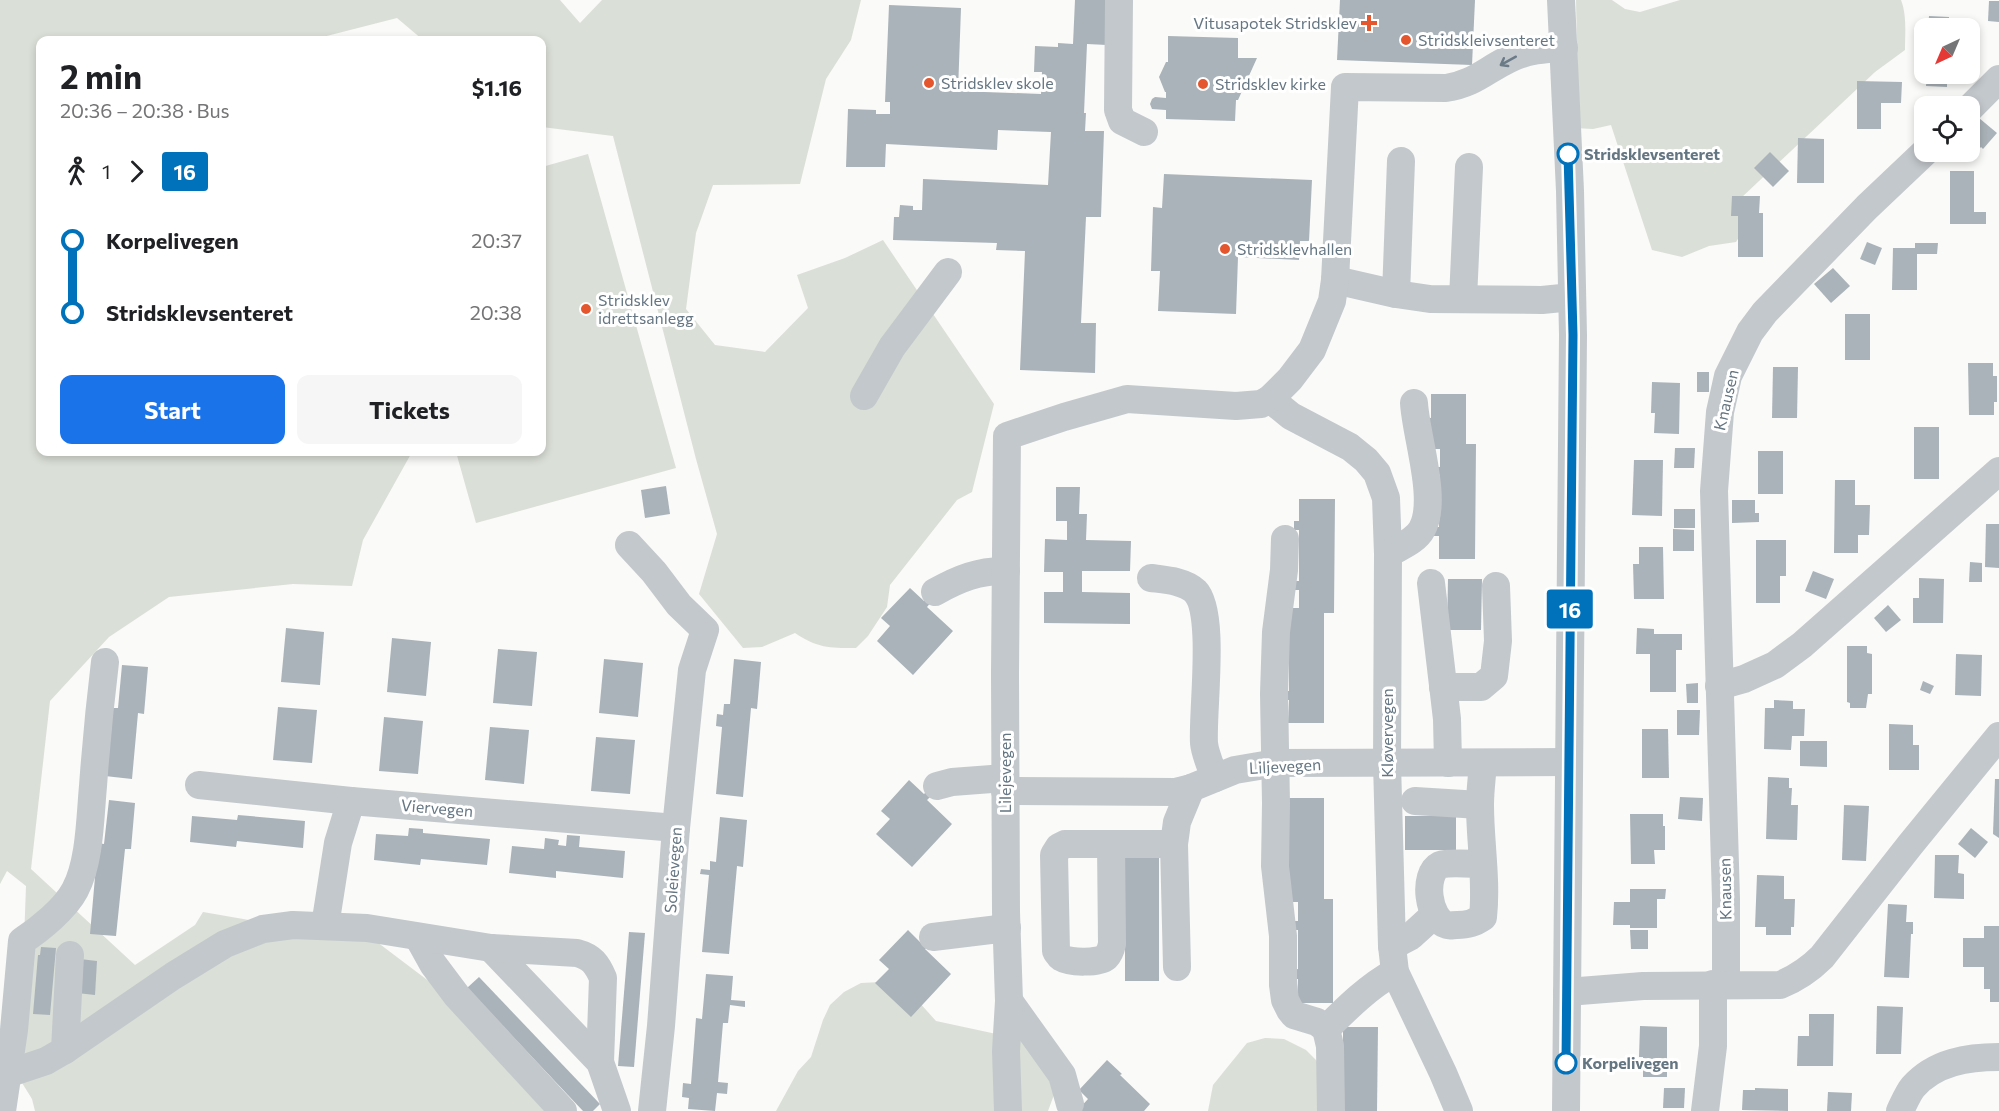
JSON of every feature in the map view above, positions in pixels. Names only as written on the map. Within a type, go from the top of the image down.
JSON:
[{"type":"street","points":[[1119,0],[1118,110],[1122,121],[1144,132]]},
{"type":"street","points":[[1562,0],[1572,297],[1566,1111]]},
{"type":"street","points":[[1270,399],[1290,379],[1312,350],[1332,301],[1345,87],[1446,88],[1462,86],[1518,55],[1534,50],[1564,48]]},
{"type":"street","points":[[1980,98],[1999,78]]},
{"type":"street","points":[[1396,294],[1401,161]]},
{"type":"street","name":"Knausen","points":[[1720,984],[1726,899],[1714,491],[1720,412],[1728,376],[1750,332],[1766,312],[1867,207],[1914,162]]},
{"type":"street","points":[[1463,299],[1468,167]]},
{"type":"street","points":[[864,396],[892,347],[948,272]]},
{"type":"street","points":[[1335,280],[1430,299],[1542,300],[1572,297]]},
{"type":"street","name":"Lilejevegen","points":[[1008,1111],[1006,1051],[1009,1001],[1005,785],[1007,436],[1127,399],[1236,406],[1261,404],[1270,399]]},
{"type":"street","name":"Kløvervegen","points":[[1270,399],[1291,416],[1350,447],[1366,460],[1377,473],[1386,498],[1387,763],[1393,959],[1459,1111]]},
{"type":"street","points":[[1388,554],[1415,538],[1422,531],[1427,516],[1426,472],[1415,422],[1414,404]]},
{"type":"street","points":[[1719,686],[1775,665],[1802,645],[1999,471]]},
{"type":"street","points":[[1285,539],[1284,570],[1276,632],[1275,866],[1283,936],[1285,1000],[1294,1015],[1317,1023],[1326,1029],[1330,1046],[1331,1111]]},
{"type":"street","name":"Soleievegen","points":[[629,545],[654,572],[679,605],[705,630],[692,670],[652,1111]]},
{"type":"street","points":[[935,592],[955,581],[973,575],[991,570],[1006,571]]},
{"type":"street","points":[[1151,578],[1177,581],[1195,592],[1203,606],[1207,632],[1203,783],[1177,822],[1174,844],[1177,967]]},
{"type":"street","points":[[1431,583],[1447,719],[1448,763]]},
{"type":"street","points":[[1443,687],[1481,687],[1494,676],[1498,641],[1496,586]]},
{"type":"street","points":[[2,1111],[14,1030],[22,941],[39,930],[68,900],[76,889],[81,874],[88,836],[105,662]]},
{"type":"street","points":[[1567,992],[1643,986],[1780,985],[1808,970],[1822,957],[1999,736]]},
{"type":"street","name":"Liljevegen","points":[[937,786],[952,782],[1175,792],[1235,770],[1276,763],[1569,762]]},
{"type":"street","points":[[1482,864],[1441,865],[1433,870],[1430,878],[1432,910],[1434,915],[1447,925],[1468,925],[1483,917],[1482,864],[1480,805],[1483,763]]},
{"type":"street","name":"Viervegen","points":[[199,785],[351,801],[676,828]]},
{"type":"street","points":[[325,926],[338,843],[351,801]]},
{"type":"street","points":[[1415,801],[1480,805]]},
{"type":"street","points":[[1111,844],[1174,844]]},
{"type":"street","points":[[1326,1029],[1369,990],[1411,936],[1434,915]]},
{"type":"street","points":[[7,1074],[46,1061],[65,1050],[173,976],[225,944],[263,929],[293,925],[367,928],[491,948],[577,953],[593,960],[603,978],[600,1062],[617,1111]]},
{"type":"street","points":[[933,937],[1006,928]]},
{"type":"street","points":[[418,937],[433,964],[458,996],[563,1111]]},
{"type":"street","points":[[491,948],[600,1062]]},
{"type":"street","points":[[65,1050],[70,955]]},
{"type":"street","points":[[1705,1111],[1720,984]]},
{"type":"street","points":[[1009,1001],[1062,1075],[1070,1104]]},
{"type":"street","points":[[1900,1111],[1912,1088],[1925,1076],[1945,1064],[1999,1057]]},
{"type":"shaded area","points":[[0,0],[560,0],[580,23],[602,0],[861,0],[851,40],[826,79],[800,184],[713,185],[696,233],[686,309],[715,345],[765,352],[808,308],[797,275],[845,258],[883,240],[994,404],[972,492],[957,500],[890,585],[887,607],[868,636],[856,648],[824,646],[810,642],[795,633],[762,647],[743,648],[699,594],[717,534],[613,136],[546,128],[546,36],[418,36],[397,18],[327,36],[36,36],[36,456],[410,456],[363,540],[352,586],[293,584],[169,597],[109,637],[50,701],[31,869],[135,965],[195,925],[203,912],[377,942],[471,1013],[566,1111],[35,1111],[32,1099],[19,1078],[26,886],[7,871],[0,884]]},
{"type":"shaded area","points":[[1576,0],[1612,0],[1625,9],[1640,12],[1680,0],[1901,0],[1905,18],[1905,50],[1875,72],[1741,198],[1746,226],[1736,242],[1709,246],[1682,257],[1652,250],[1611,125],[1593,129],[1574,128],[1578,91]]},
{"type":"shaded area","name":"Stridsklev idrettsanlegg","points":[[588,154],[676,468],[476,523],[457,456],[546,456],[546,166]]},
{"type":"shaded area","points":[[881,982],[918,1001],[936,1021],[1001,1035],[1020,1034],[1065,1065],[1048,1111],[776,1111],[798,1071],[811,1057],[830,1005],[844,992],[861,983]]},
{"type":"shaded area","points":[[1265,1038],[1284,1039],[1306,1050],[1318,1062],[1327,1111],[1208,1111],[1213,1085],[1247,1043]]},
{"type":"building","points":[[1075,0],[1109,0],[1107,45],[1087,44],[1084,113],[1086,113],[1085,131],[1104,131],[1101,217],[1086,217],[1081,323],[1096,323],[1095,373],[1020,370],[1025,251],[996,250],[997,243],[893,240],[894,217],[899,217],[900,205],[913,206],[913,210],[922,210],[923,179],[1048,185],[1051,132],[998,130],[997,150],[886,144],[885,167],[846,167],[848,109],[876,110],[876,114],[890,114],[890,102],[885,102],[889,5],[961,8],[958,91],[1041,94],[1042,72],[1034,72],[1035,46],[1058,47],[1058,43],[1073,44]]},
{"type":"building","name":"Stridskleivsenteret","points":[[1340,0],[1475,0],[1472,65],[1337,60]]},
{"type":"building","points":[[1989,1],[1999,1],[1999,22],[1988,21]]},
{"type":"building","points":[[1929,16],[1949,17],[1949,18],[1929,18]]},
{"type":"building","name":"Stridsklev kirke","points":[[1168,36],[1238,38],[1238,58],[1257,58],[1236,100],[1235,121],[1166,119],[1166,110],[1152,109],[1150,104],[1152,99],[1166,98],[1166,92],[1159,77],[1168,62]]},
{"type":"building","points":[[1857,81],[1902,82],[1901,103],[1881,103],[1881,129],[1857,129]]},
{"type":"building","points":[[1926,84],[1947,84],[1947,87],[1926,86]]},
{"type":"building","points":[[1980,119],[1997,133],[1983,149]]},
{"type":"building","points":[[1798,138],[1824,139],[1824,183],[1797,183]]},
{"type":"building","points":[[1770,152],[1789,171],[1773,187],[1754,168]]},
{"type":"building","points":[[1950,171],[1974,171],[1974,212],[1986,212],[1986,224],[1950,224]]},
{"type":"building","name":"Stridsklevhallen","points":[[1164,174],[1312,180],[1309,241],[1300,241],[1299,260],[1238,257],[1236,314],[1158,311],[1160,271],[1151,271],[1153,207],[1162,208]]},
{"type":"building","points":[[1732,196],[1760,196],[1759,213],[1763,213],[1763,257],[1738,257],[1738,216],[1731,216]]},
{"type":"building","points":[[1867,242],[1882,248],[1875,265],[1860,259]]},
{"type":"building","points":[[1915,243],[1938,243],[1937,254],[1917,254],[1917,290],[1892,290],[1893,248],[1915,248]]},
{"type":"building","points":[[1833,268],[1850,286],[1831,303],[1814,284]]},
{"type":"building","points":[[1845,314],[1870,314],[1870,360],[1845,360]]},
{"type":"building","points":[[1968,363],[1993,363],[1993,376],[1997,376],[1997,402],[1994,402],[1994,415],[1969,415]]},
{"type":"building","points":[[1773,367],[1798,367],[1797,418],[1772,418]]},
{"type":"building","points":[[1697,372],[1709,372],[1709,392],[1697,392]]},
{"type":"building","points":[[1652,382],[1680,383],[1679,434],[1654,433],[1655,413],[1651,413]]},
{"type":"building","points":[[1431,394],[1466,394],[1466,444],[1476,444],[1475,559],[1439,559],[1439,536],[1434,536],[1434,527],[1439,527],[1440,476],[1435,467],[1440,467],[1440,449],[1430,449],[1426,417],[1431,418]]},
{"type":"building","points":[[1914,427],[1939,427],[1939,479],[1914,479]]},
{"type":"building","points":[[1675,448],[1695,448],[1694,468],[1674,468]]},
{"type":"building","points":[[1758,451],[1783,451],[1783,494],[1758,494]]},
{"type":"building","points":[[1634,460],[1663,460],[1662,516],[1632,515]]},
{"type":"building","points":[[1835,480],[1855,480],[1855,505],[1870,505],[1869,535],[1858,535],[1858,553],[1834,553]]},
{"type":"building","points":[[666,486],[670,514],[645,518],[641,490]]},
{"type":"building","points":[[1056,487],[1080,487],[1079,514],[1087,514],[1086,540],[1131,541],[1130,571],[1082,571],[1082,592],[1130,593],[1130,624],[1044,623],[1044,592],[1063,592],[1063,572],[1044,572],[1045,539],[1067,540],[1067,521],[1056,521]]},
{"type":"building","points":[[1299,499],[1335,499],[1334,613],[1324,613],[1324,723],[1288,723],[1289,700],[1284,700],[1284,691],[1289,691],[1289,608],[1299,608],[1299,590],[1294,590],[1294,581],[1299,581],[1299,530],[1294,530],[1294,521],[1299,521]]},
{"type":"building","points":[[1732,500],[1755,500],[1755,513],[1759,513],[1759,522],[1732,523]]},
{"type":"building","points":[[1674,509],[1695,509],[1695,528],[1674,528]]},
{"type":"building","points":[[1986,524],[1999,524],[1999,568],[1985,567]]},
{"type":"building","points":[[1673,529],[1694,530],[1694,551],[1673,551]]},
{"type":"building","points":[[1756,540],[1786,540],[1786,576],[1780,576],[1780,603],[1756,603]]},
{"type":"building","points":[[1639,547],[1663,547],[1664,599],[1634,599],[1633,564],[1639,564]]},
{"type":"building","points":[[1970,562],[1982,563],[1982,582],[1969,582]]},
{"type":"building","points":[[1813,571],[1834,579],[1826,599],[1805,591]]},
{"type":"building","points":[[1919,578],[1944,579],[1943,623],[1913,623],[1913,598],[1919,598]]},
{"type":"building","points":[[1448,579],[1482,579],[1481,630],[1447,630]]},
{"type":"building","points":[[910,588],[924,601],[928,597],[932,601],[927,607],[953,631],[913,675],[877,641],[890,626],[881,618]]},
{"type":"building","points":[[1888,605],[1901,620],[1886,632],[1874,618]]},
{"type":"building","points":[[286,628],[324,632],[320,685],[281,682]]},
{"type":"building","points":[[1637,628],[1654,629],[1654,634],[1682,634],[1682,650],[1676,650],[1676,692],[1650,692],[1650,654],[1636,654]]},
{"type":"building","points":[[392,638],[431,642],[426,696],[387,692]]},
{"type":"building","points":[[1847,646],[1867,646],[1867,653],[1872,654],[1872,694],[1868,694],[1866,708],[1850,708],[1850,703],[1847,702]]},
{"type":"building","points":[[498,649],[537,652],[532,706],[493,703]]},
{"type":"building","points":[[1956,654],[1982,655],[1981,696],[1955,695]]},
{"type":"building","points":[[604,659],[643,663],[638,717],[599,713]]},
{"type":"building","points":[[734,659],[761,662],[757,709],[751,708],[743,797],[716,794],[722,727],[716,726],[717,714],[723,715],[724,704],[730,704]]},
{"type":"building","points":[[122,665],[148,667],[144,714],[138,713],[132,779],[105,776],[111,708],[118,708]]},
{"type":"building","points":[[1923,681],[1934,686],[1930,694],[1920,690]]},
{"type":"building","points":[[1698,683],[1698,703],[1687,703],[1686,684]]},
{"type":"building","points":[[1774,700],[1793,701],[1793,709],[1805,709],[1804,736],[1792,736],[1791,750],[1764,749],[1765,708],[1774,708]]},
{"type":"building","points":[[278,707],[317,710],[312,763],[273,760]]},
{"type":"building","points":[[1677,710],[1700,710],[1699,735],[1677,735]]},
{"type":"building","points":[[384,717],[423,721],[418,774],[379,771]]},
{"type":"building","points":[[1889,724],[1913,725],[1913,745],[1919,745],[1919,770],[1889,770]]},
{"type":"building","points":[[490,727],[529,730],[524,784],[485,780]]},
{"type":"building","points":[[1642,729],[1668,729],[1669,778],[1642,778]]},
{"type":"building","points":[[596,737],[635,740],[630,794],[591,791]]},
{"type":"building","points":[[1800,741],[1827,741],[1827,767],[1800,766]]},
{"type":"building","points":[[1768,777],[1789,778],[1789,788],[1792,788],[1791,805],[1798,805],[1797,840],[1766,839]]},
{"type":"building","points":[[1995,779],[1999,779],[1999,838],[1993,834]]},
{"type":"building","points":[[909,780],[924,794],[927,791],[932,795],[927,800],[952,824],[912,867],[876,834],[890,819],[881,811]]},
{"type":"building","points":[[1680,797],[1703,798],[1702,821],[1678,819]]},
{"type":"building","points":[[1289,798],[1324,798],[1324,899],[1333,899],[1333,1003],[1297,1003],[1298,979],[1292,979],[1292,970],[1298,969],[1298,930],[1293,930],[1293,921],[1298,921],[1298,902],[1289,902]]},
{"type":"building","points":[[109,800],[135,803],[131,849],[125,849],[116,936],[90,934],[98,843],[104,844]]},
{"type":"building","points":[[1844,805],[1869,806],[1866,861],[1842,860]]},
{"type":"building","points":[[1630,814],[1663,814],[1665,850],[1654,850],[1655,864],[1631,864]]},
{"type":"building","points":[[238,815],[305,821],[303,848],[237,841],[236,847],[190,842],[192,816],[237,820]]},
{"type":"building","points":[[1405,816],[1456,816],[1456,850],[1405,850]]},
{"type":"building","points":[[720,817],[747,820],[743,867],[737,866],[729,954],[702,952],[709,875],[700,874],[701,869],[710,870],[710,861],[716,862]]},
{"type":"building","points":[[409,828],[423,829],[423,833],[490,839],[487,865],[421,859],[420,865],[374,860],[376,834],[408,836]]},
{"type":"building","points":[[1971,828],[1988,842],[1975,858],[1958,844]]},
{"type":"building","points":[[567,835],[580,836],[579,847],[625,851],[623,878],[556,871],[556,878],[509,873],[512,846],[544,849],[545,838],[559,840],[558,845],[566,846]]},
{"type":"building","points":[[1125,854],[1159,854],[1159,981],[1125,981]]},
{"type":"building","points":[[1935,855],[1959,855],[1958,873],[1964,874],[1964,899],[1934,898]]},
{"type":"building","points":[[1757,875],[1784,876],[1784,899],[1795,899],[1794,927],[1791,927],[1791,935],[1766,935],[1766,927],[1755,927]]},
{"type":"building","points":[[1630,889],[1666,889],[1665,899],[1657,899],[1657,928],[1630,928],[1630,925],[1613,925],[1614,902],[1630,902]]},
{"type":"building","points":[[1888,904],[1907,905],[1906,922],[1913,922],[1909,978],[1884,977]]},
{"type":"building","points":[[1984,926],[1999,926],[1999,1002],[1990,1002],[1990,989],[1984,989],[1984,967],[1963,967],[1963,938],[1984,938]]},
{"type":"building","points":[[908,930],[922,944],[931,944],[925,949],[951,974],[911,1017],[875,983],[889,969],[879,960]]},
{"type":"building","points":[[1630,930],[1648,930],[1648,949],[1631,949]]},
{"type":"building","points":[[629,932],[645,933],[634,1067],[618,1066]]},
{"type":"building","points":[[41,947],[56,948],[50,1015],[33,1014],[38,955],[40,955]]},
{"type":"building","points":[[80,959],[97,961],[95,995],[77,993]]},
{"type":"building","points":[[706,974],[733,976],[731,1000],[745,1001],[745,1007],[730,1005],[728,1023],[723,1023],[718,1082],[728,1083],[727,1094],[717,1093],[715,1111],[688,1109],[689,1098],[682,1097],[683,1083],[691,1084],[696,1018],[702,1019]]},
{"type":"building","points":[[479,977],[600,1104],[593,1111],[583,1111],[467,988]]},
{"type":"building","points":[[1877,1006],[1903,1007],[1901,1054],[1876,1054]]},
{"type":"building","points":[[1809,1014],[1834,1014],[1833,1066],[1797,1066],[1798,1036],[1809,1036]]},
{"type":"building","points":[[1640,1026],[1667,1027],[1667,1077],[1643,1077],[1643,1057],[1639,1057]]},
{"type":"building","points":[[1343,1027],[1378,1027],[1377,1111],[1343,1111]]},
{"type":"building","points":[[1107,1060],[1150,1104],[1144,1111],[1077,1111],[1088,1099],[1079,1090]]},
{"type":"building","points":[[1664,1088],[1685,1088],[1684,1108],[1663,1108]]},
{"type":"building","points":[[1755,1088],[1788,1089],[1788,1111],[1742,1110],[1743,1090],[1755,1090]]},
{"type":"building","points":[[1828,1092],[1852,1093],[1851,1111],[1827,1111]]},
{"type":"bus line","name":"16","points":[[1566,1063],[1573,335],[1568,154]]},
{"type":"place","name":"Vitusapotek Stridsklev","points":[[1369,23]]},
{"type":"place","name":"Stridskleivsenteret","points":[[1406,40]]},
{"type":"place","name":"Stridsklev skole","points":[[929,83]]},
{"type":"place","name":"Stridsklev kirke","points":[[1203,84]]},
{"type":"place","name":"Stridsklevsenteret","points":[[1568,154]]},
{"type":"place","name":"Stridsklevhallen","points":[[1225,249]]},
{"type":"place","name":"Stridsklev idrettsanlegg","points":[[586,309]]},
{"type":"place","name":"Korpelivegen","points":[[1566,1063]]}]
